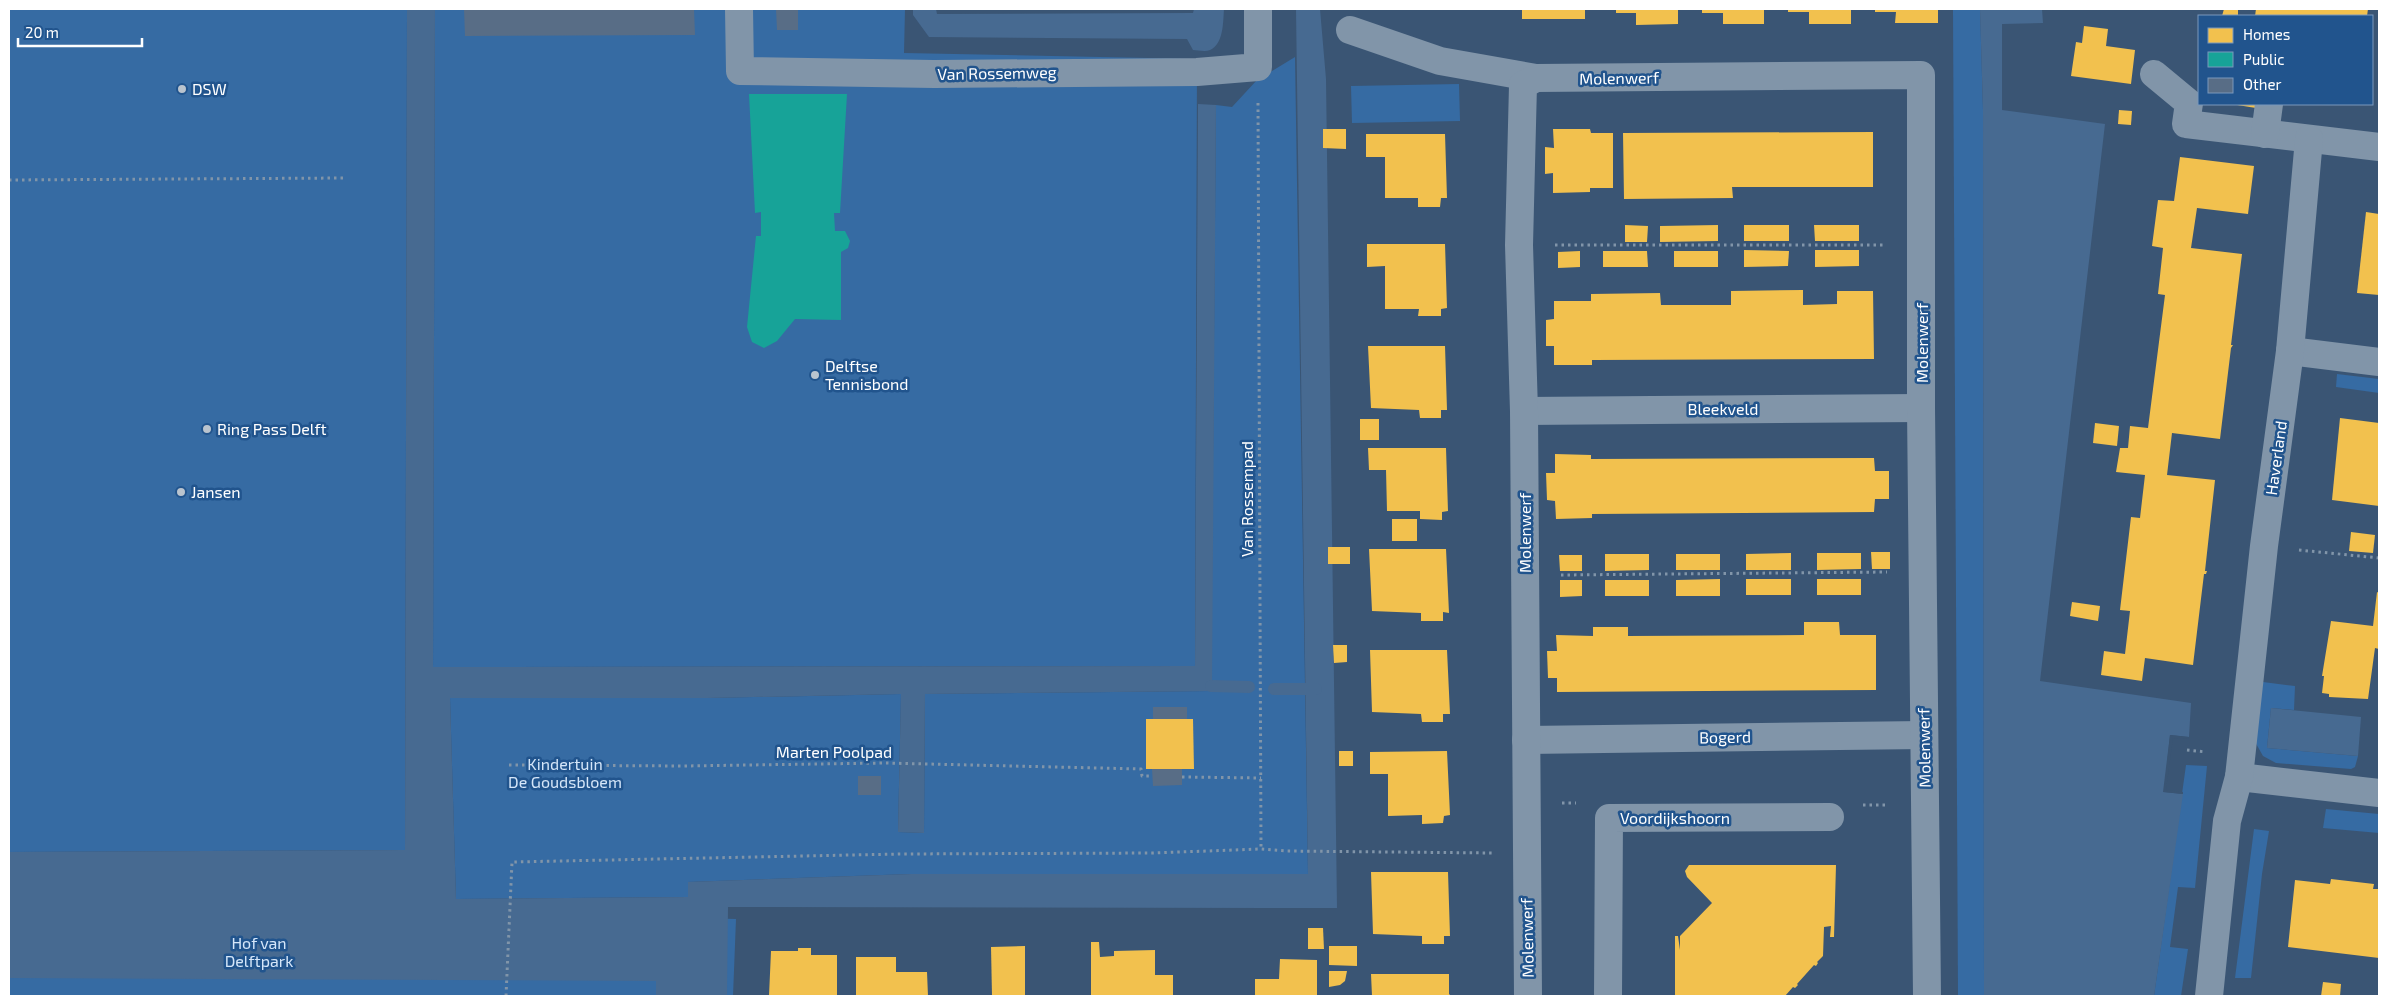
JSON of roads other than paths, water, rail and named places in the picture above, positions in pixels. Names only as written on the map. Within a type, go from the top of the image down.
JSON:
[{"type":"street","name":"Van Rossemweg","points":[[739,9],[740,71],[934,74],[1198,72],[1258,67],[1258,9]]},
{"type":"street","name":"Molenwerf","points":[[1350,30],[1440,61],[1536,78],[1921,74],[1921,408],[1927,996]]},
{"type":"street","points":[[2154,74],[2189,103],[2186,124],[2379,147]]},
{"type":"street","name":"Molenwerf","points":[[1528,996],[1524,411],[1519,245],[1523,85],[1536,78]]},
{"type":"street","points":[[2265,134],[2269,105]]},
{"type":"street","name":"Haverland","points":[[2209,996],[2227,821],[2239,777],[2264,546],[2290,351],[2309,139]]},
{"type":"street","points":[[2290,351],[2379,362]]},
{"type":"street","name":"Bleekveld","points":[[1524,411],[1921,408]]},
{"type":"street","name":"Bogerd","points":[[1526,740],[1924,735]]},
{"type":"street","points":[[2239,777],[2379,793]]},
{"type":"street","name":"Voordijkshoorn","points":[[1608,996],[1609,818],[1830,817]]},
{"type":"waterway","points":[[1211,686],[1249,687]]},
{"type":"waterway","points":[[1274,689],[1316,689]]},
{"type":"place","name":"DSW","points":[[182,89]]},
{"type":"place","name":"Delftse Tennisbond","points":[[815,375]]},
{"type":"place","name":"Ring Pass Delft","points":[[207,429]]},
{"type":"place","name":"Jansen","points":[[181,492]]},
{"type":"park label","name":"Kindertuin De Goudsbloem","points":[[565,773]]},
{"type":"park label","name":"Hof van Delftpark","points":[[259,952]]}]
